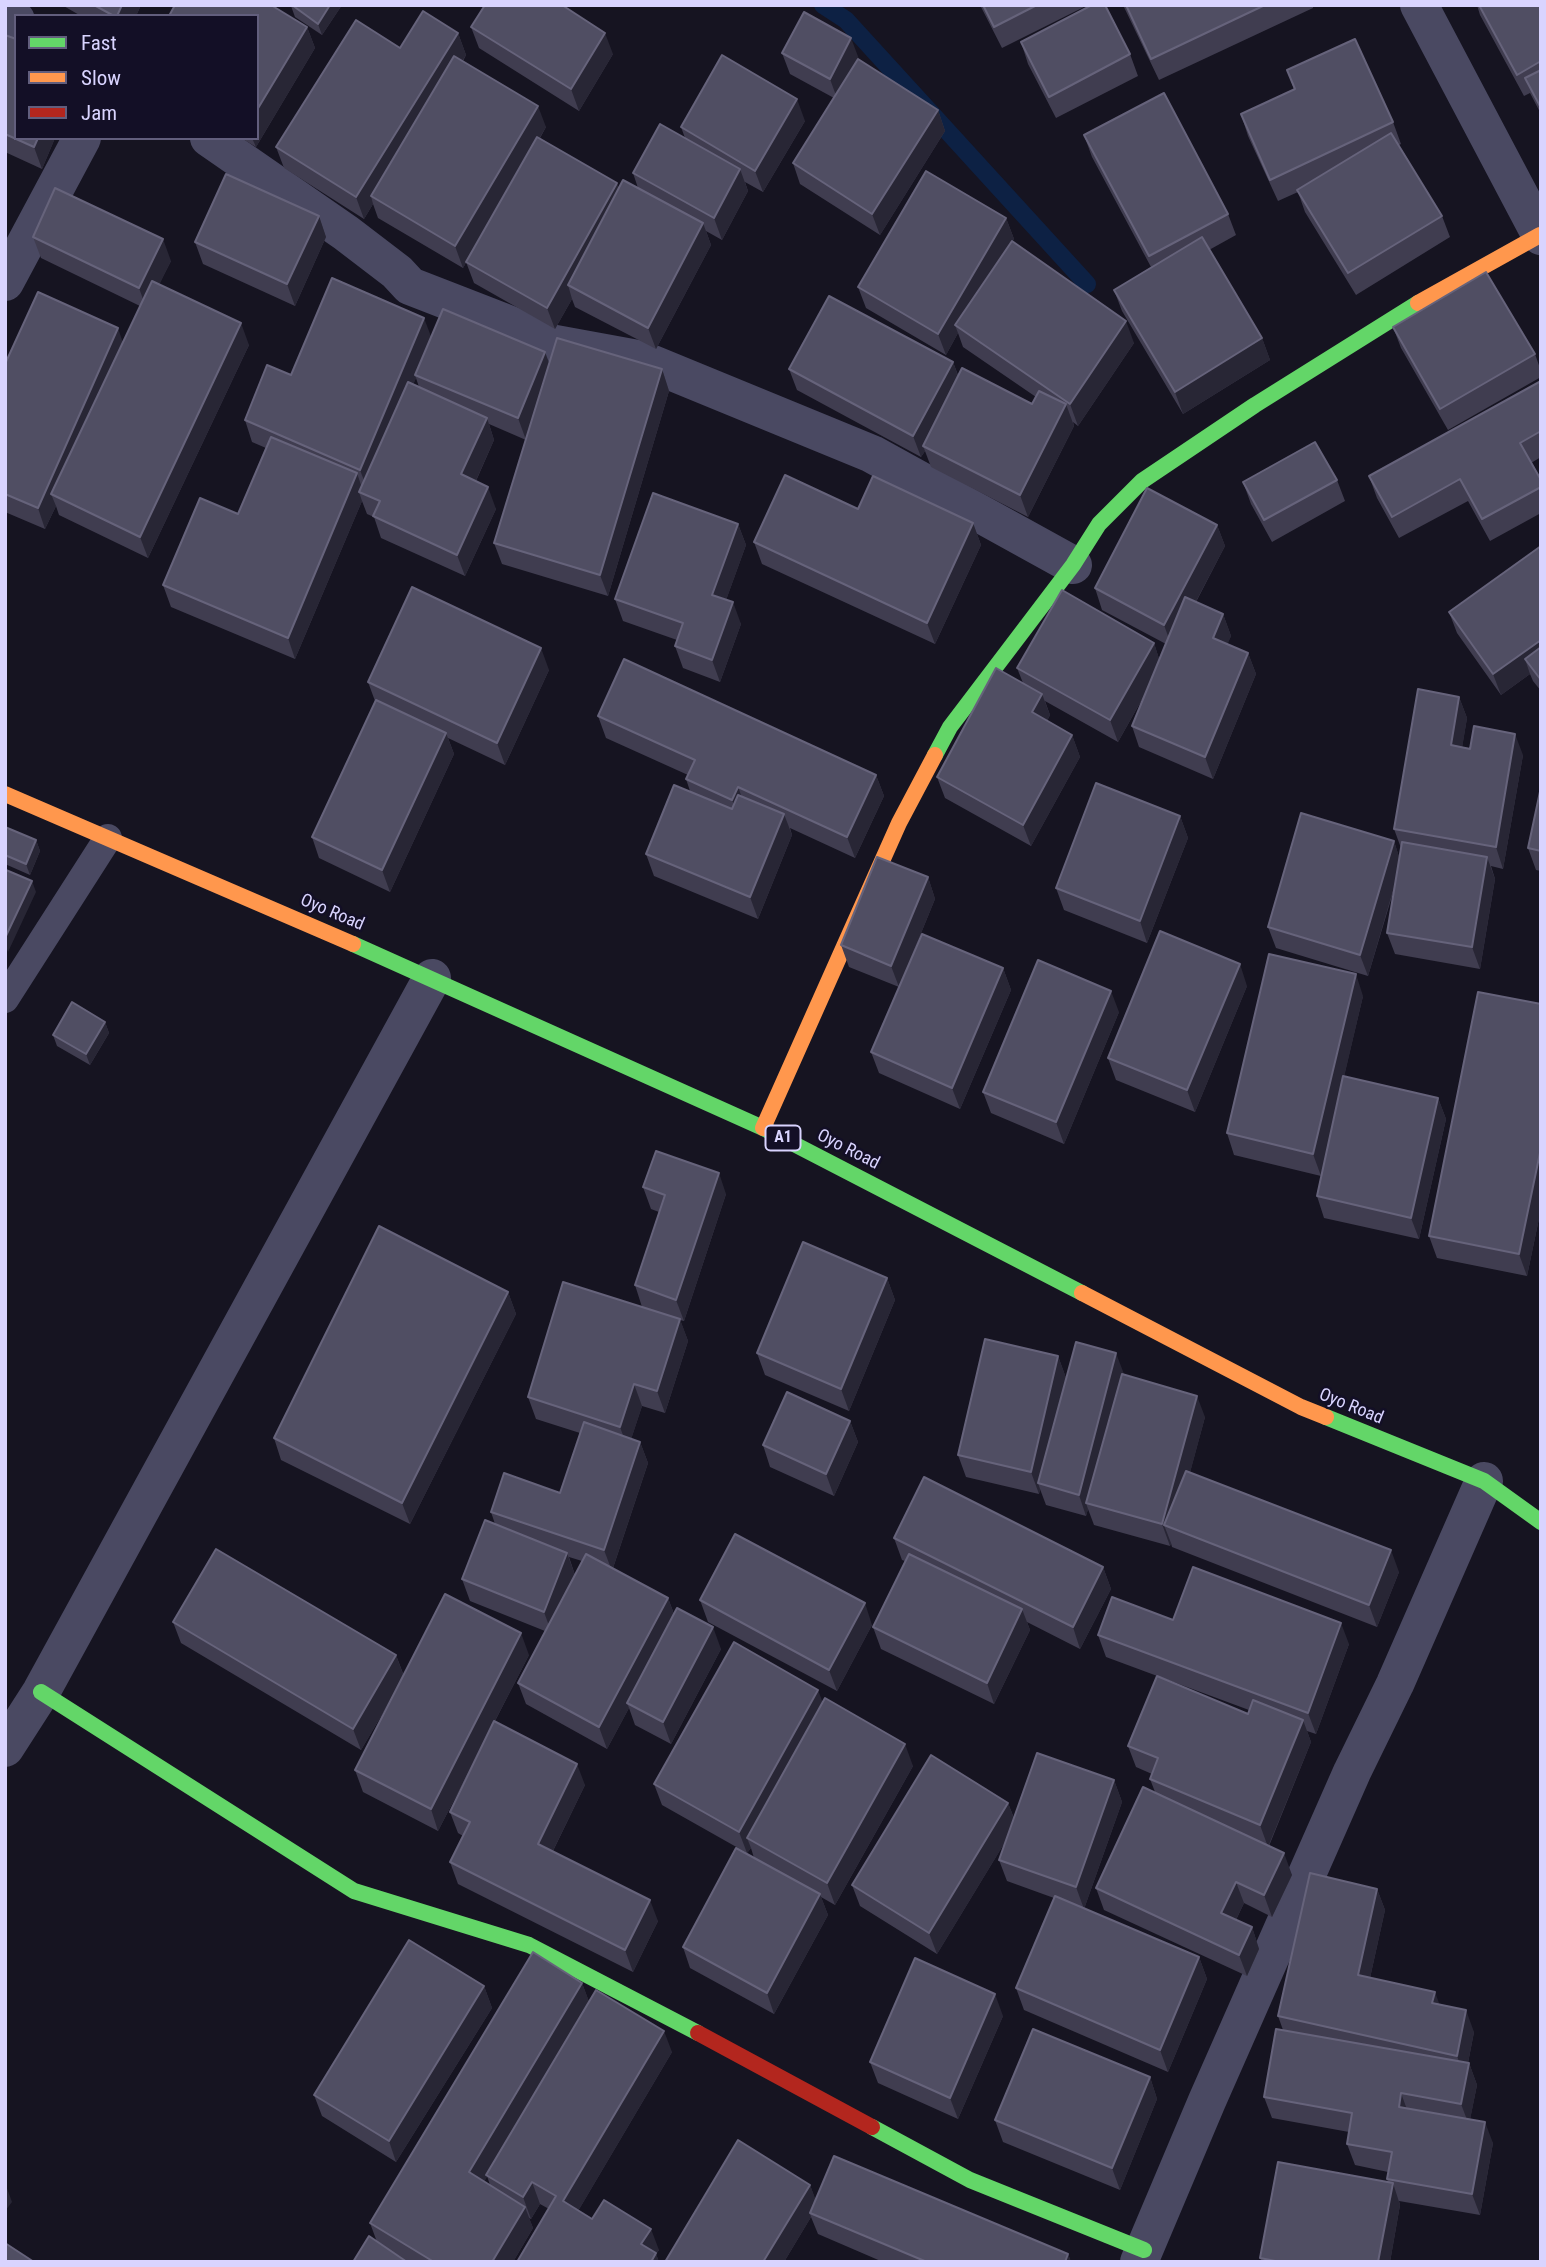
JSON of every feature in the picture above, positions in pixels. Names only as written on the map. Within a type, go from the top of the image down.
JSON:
[{"type":"main road","points":[[763,1128],[899,823],[950,727],[1073,565],[1099,524],[1142,481],[1255,405],[1397,315],[1540,236]]},
{"type":"main road","name":"Oyo Road","points":[[5,794],[432,978],[763,1128],[1301,1407],[1484,1480],[1541,1522]]},
{"type":"main road","points":[[41,1692],[354,1891],[529,1945],[970,2180],[1142,2256]]},
{"type":"street","points":[[1419,5],[1540,236]]},
{"type":"street","points":[[5,282],[81,140]]},
{"type":"street","points":[[212,140],[346,233],[397,272],[410,286],[526,331],[550,344],[643,360],[872,454],[1073,565]]},
{"type":"street","points":[[5,1748],[41,1692],[432,978]]},
{"type":"street","points":[[1142,2256],[1207,2101],[1484,1480]]},
{"type":"lane","points":[[5,999],[108,838]]},
{"type":"building","points":[[94,5],[122,5],[118,14],[110,14]]},
{"type":"building","points":[[175,5],[271,5],[307,27],[259,107],[259,14],[170,14]]},
{"type":"building","points":[[292,5],[330,5],[318,24]]},
{"type":"building","points":[[485,5],[562,5],[605,33],[571,89],[471,27]]},
{"type":"building","points":[[983,5],[1037,5],[994,27]]},
{"type":"building","points":[[1092,5],[1105,5],[1130,54],[1049,97],[1021,42]]},
{"type":"building","points":[[1126,5],[1265,5],[1151,59]]},
{"type":"building","points":[[1479,5],[1541,5],[1541,61],[1517,75]]},
{"type":"building","points":[[423,11],[458,33],[356,197],[276,147],[356,20],[400,48]]},
{"type":"building","points":[[804,12],[851,38],[830,79],[782,53]]},
{"type":"building","points":[[5,35],[14,38],[14,138],[5,134]]},
{"type":"building","points":[[1355,39],[1393,122],[1270,180],[1241,114],[1295,89],[1287,70]]},
{"type":"building","points":[[722,55],[797,99],[755,171],[681,127]]},
{"type":"building","points":[[454,56],[538,106],[455,246],[371,196]]},
{"type":"building","points":[[858,59],[938,110],[872,214],[793,163]]},
{"type":"building","points":[[1541,70],[1541,108],[1525,78]]},
{"type":"building","points":[[1164,93],[1228,214],[1149,256],[1084,135]]},
{"type":"building","points":[[660,124],[740,169],[714,218],[633,173]]},
{"type":"building","points":[[1391,133],[1442,216],[1348,273],[1297,190]]},
{"type":"building","points":[[537,137],[617,183],[547,308],[466,262]]},
{"type":"building","points":[[18,140],[37,140],[34,147]]},
{"type":"building","points":[[926,171],[1006,218],[938,334],[858,287]]},
{"type":"building","points":[[226,174],[319,216],[287,284],[195,242]]},
{"type":"building","points":[[623,180],[703,223],[648,328],[568,285]]},
{"type":"building","points":[[55,188],[163,239],[139,288],[33,237]]},
{"type":"building","points":[[1202,237],[1262,338],[1175,392],[1114,290]]},
{"type":"building","points":[[1012,241],[1126,321],[1070,404],[955,325]]},
{"type":"building","points":[[1486,272],[1535,354],[1440,409],[1393,327]]},
{"type":"building","points":[[332,278],[424,318],[360,470],[245,420],[267,365],[291,375]]},
{"type":"building","points":[[152,281],[241,323],[140,537],[51,494]]},
{"type":"building","points":[[38,292],[118,328],[38,508],[5,494],[5,364]]},
{"type":"building","points":[[829,296],[953,362],[913,436],[789,369]]},
{"type":"building","points":[[443,309],[545,352],[518,418],[415,375]]},
{"type":"building","points":[[557,338],[662,369],[600,575],[494,543]]},
{"type":"building","points":[[962,368],[1032,404],[1039,391],[1066,404],[1020,495],[923,446]]},
{"type":"building","points":[[1541,381],[1541,431],[1520,443],[1541,480],[1541,487],[1482,519],[1460,479],[1392,517],[1369,476]]},
{"type":"building","points":[[408,382],[487,418],[461,474],[488,487],[457,555],[373,516],[380,501],[359,492]]},
{"type":"building","points":[[271,437],[357,473],[288,638],[163,585],[200,498],[238,514]]},
{"type":"building","points":[[1315,442],[1337,480],[1264,520],[1243,482]]},
{"type":"building","points":[[785,475],[858,509],[873,476],[973,523],[927,623],[754,542]]},
{"type":"building","points":[[1147,488],[1217,525],[1164,625],[1095,588]]},
{"type":"building","points":[[653,493],[738,524],[712,595],[733,602],[712,660],[675,646],[683,623],[615,599]]},
{"type":"building","points":[[1541,546],[1541,640],[1493,674],[1449,612]]},
{"type":"building","points":[[412,587],[541,648],[497,743],[368,682]]},
{"type":"building","points":[[1062,590],[1154,643],[1110,720],[1017,668]]},
{"type":"building","points":[[1185,597],[1223,614],[1213,638],[1248,653],[1205,757],[1132,726]]},
{"type":"building","points":[[1541,647],[1541,680],[1525,659]]},
{"type":"building","points":[[624,659],[876,775],[847,837],[738,787],[732,800],[686,779],[695,760],[598,716]]},
{"type":"building","points":[[996,668],[1042,694],[1032,712],[1072,735],[1023,825],[937,777]]},
{"type":"building","points":[[1418,689],[1459,697],[1451,745],[1470,749],[1474,726],[1515,734],[1496,847],[1394,829]]},
{"type":"building","points":[[376,700],[446,733],[382,870],[312,837]]},
{"type":"building","points":[[1096,783],[1180,816],[1140,921],[1056,888]]},
{"type":"building","points":[[674,785],[732,809],[738,795],[784,814],[750,897],[646,854]]},
{"type":"building","points":[[1541,787],[1541,851],[1528,848]]},
{"type":"building","points":[[1301,813],[1394,841],[1360,955],[1268,927]]},
{"type":"building","points":[[5,827],[36,840],[26,864],[5,855]]},
{"type":"building","points":[[1402,842],[1487,857],[1472,947],[1387,933]]},
{"type":"building","points":[[877,857],[928,877],[891,966],[841,945]]},
{"type":"building","points":[[6,870],[32,881],[5,938],[5,872]]},
{"type":"building","points":[[1160,931],[1240,964],[1187,1090],[1108,1058]]},
{"type":"building","points":[[922,934],[1003,968],[952,1088],[871,1052]]},
{"type":"building","points":[[1269,954],[1356,974],[1313,1154],[1227,1133]]},
{"type":"building","points":[[1038,960],[1111,991],[1056,1122],[983,1092]]},
{"type":"building","points":[[1478,992],[1541,1004],[1541,1148],[1519,1254],[1429,1236]]},
{"type":"building","points":[[72,1002],[105,1022],[86,1054],[53,1035]]},
{"type":"building","points":[[1343,1076],[1438,1098],[1411,1218],[1317,1196]]},
{"type":"building","points":[[656,1151],[719,1173],[676,1300],[635,1285],[665,1195],[643,1187]]},
{"type":"building","points":[[379,1226],[508,1292],[402,1503],[274,1438]]},
{"type":"building","points":[[803,1242],[887,1278],[841,1389],[757,1353]]},
{"type":"building","points":[[563,1282],[680,1319],[657,1391],[634,1384],[620,1427],[528,1397]]},
{"type":"building","points":[[985,1339],[1058,1356],[1031,1472],[958,1455]]},
{"type":"building","points":[[1076,1342],[1116,1353],[1079,1495],[1038,1483]]},
{"type":"building","points":[[1122,1374],[1197,1396],[1162,1524],[1086,1503]]},
{"type":"building","points":[[787,1392],[850,1421],[826,1474],[763,1445]]},
{"type":"building","points":[[584,1422],[640,1442],[604,1550],[491,1512],[504,1473],[560,1493]]},
{"type":"building","points":[[1186,1471],[1391,1550],[1369,1605],[1164,1525]]},
{"type":"building","points":[[924,1477],[1103,1567],[1073,1627],[894,1538]]},
{"type":"building","points":[[485,1520],[567,1553],[544,1612],[462,1579]]},
{"type":"building","points":[[735,1534],[865,1603],[829,1670],[700,1600]]},
{"type":"building","points":[[216,1549],[396,1655],[353,1729],[173,1622]]},
{"type":"building","points":[[586,1554],[668,1598],[599,1727],[518,1683]]},
{"type":"building","points":[[909,1554],[1022,1609],[987,1683],[873,1627]]},
{"type":"building","points":[[1193,1567],[1341,1623],[1308,1713],[1098,1635],[1112,1597],[1173,1620]]},
{"type":"building","points":[[445,1594],[521,1633],[431,1809],[355,1770]]},
{"type":"building","points":[[677,1608],[713,1627],[663,1722],[627,1703]]},
{"type":"building","points":[[734,1642],[818,1690],[739,1832],[654,1784]]},
{"type":"building","points":[[1157,1676],[1248,1714],[1253,1700],[1303,1720],[1260,1825],[1150,1779],[1158,1758],[1128,1746]]},
{"type":"building","points":[[825,1698],[905,1744],[827,1883],[747,1838]]},
{"type":"building","points":[[494,1721],[577,1764],[538,1844],[650,1900],[625,1950],[450,1862],[470,1822],[450,1812]]},
{"type":"building","points":[[1037,1753],[1114,1780],[1076,1887],[999,1860]]},
{"type":"building","points":[[931,1755],[1008,1803],[929,1933],[852,1885]]},
{"type":"building","points":[[1143,1787],[1284,1853],[1264,1895],[1236,1882],[1221,1913],[1252,1927],[1239,1955],[1096,1888]]},
{"type":"building","points":[[736,1848],[820,1894],[767,1993],[683,1947]]},
{"type":"building","points":[[1310,1873],[1377,1889],[1358,1975],[1435,1992],[1432,2003],[1466,2010],[1457,2056],[1278,2016]]},
{"type":"building","points":[[1055,1896],[1199,1957],[1160,2050],[1016,1988]]},
{"type":"building","points":[[409,1940],[484,1986],[389,2141],[314,2095]]},
{"type":"building","points":[[533,1952],[582,1983],[469,2172],[525,2207],[492,2262],[434,2262],[370,2223]]},
{"type":"building","points":[[915,1958],[995,1994],[950,2098],[870,2062]]},
{"type":"building","points":[[596,1990],[664,2031],[563,2201],[592,2219],[604,2200],[651,2229],[641,2244],[656,2253],[651,2262],[517,2262],[556,2196],[532,2182],[523,2197],[486,2175]]},
{"type":"building","points":[[1033,2029],[1150,2077],[1112,2168],[995,2120]]},
{"type":"building","points":[[1276,2029],[1469,2063],[1461,2104],[1401,2093],[1399,2107],[1485,2122],[1472,2194],[1387,2179],[1392,2152],[1347,2144],[1352,2113],[1264,2097]]},
{"type":"building","points":[[738,2140],[810,2185],[763,2262],[665,2262]]},
{"type":"building","points":[[834,2156],[1068,2254],[1065,2262],[927,2262],[810,2213]]},
{"type":"building","points":[[1278,2162],[1393,2183],[1378,2262],[1280,2262],[1260,2258]]},
{"type":"building","points":[[369,2236],[407,2262],[353,2262]]},
{"type":"building","points":[[5,2243],[34,2262],[5,2262]]},
{"type":"waterway","points":[[823,5],[846,20],[1087,284]]},
{"type":"traffic: fast","points":[[935,755],[950,727],[1073,565],[1099,524],[1142,481],[1255,405],[1418,303]]},
{"type":"traffic: fast","points":[[353,944],[763,1128],[1082,1293]]},
{"type":"traffic: fast","points":[[1326,1417],[1484,1481],[1541,1522]]},
{"type":"traffic: fast","points":[[41,1692],[354,1891],[529,1945],[698,2033]]},
{"type":"traffic: fast","points":[[872,2127],[970,2180],[1144,2250]]},
{"type":"traffic: slow","points":[[1418,303],[1540,235]]},
{"type":"traffic: slow","points":[[763,1128],[899,823],[935,755]]},
{"type":"traffic: slow","points":[[5,794],[353,944]]},
{"type":"traffic: slow","points":[[1082,1293],[1301,1407],[1326,1417]]},
{"type":"traffic: jam","points":[[698,2033],[872,2127]]}]
